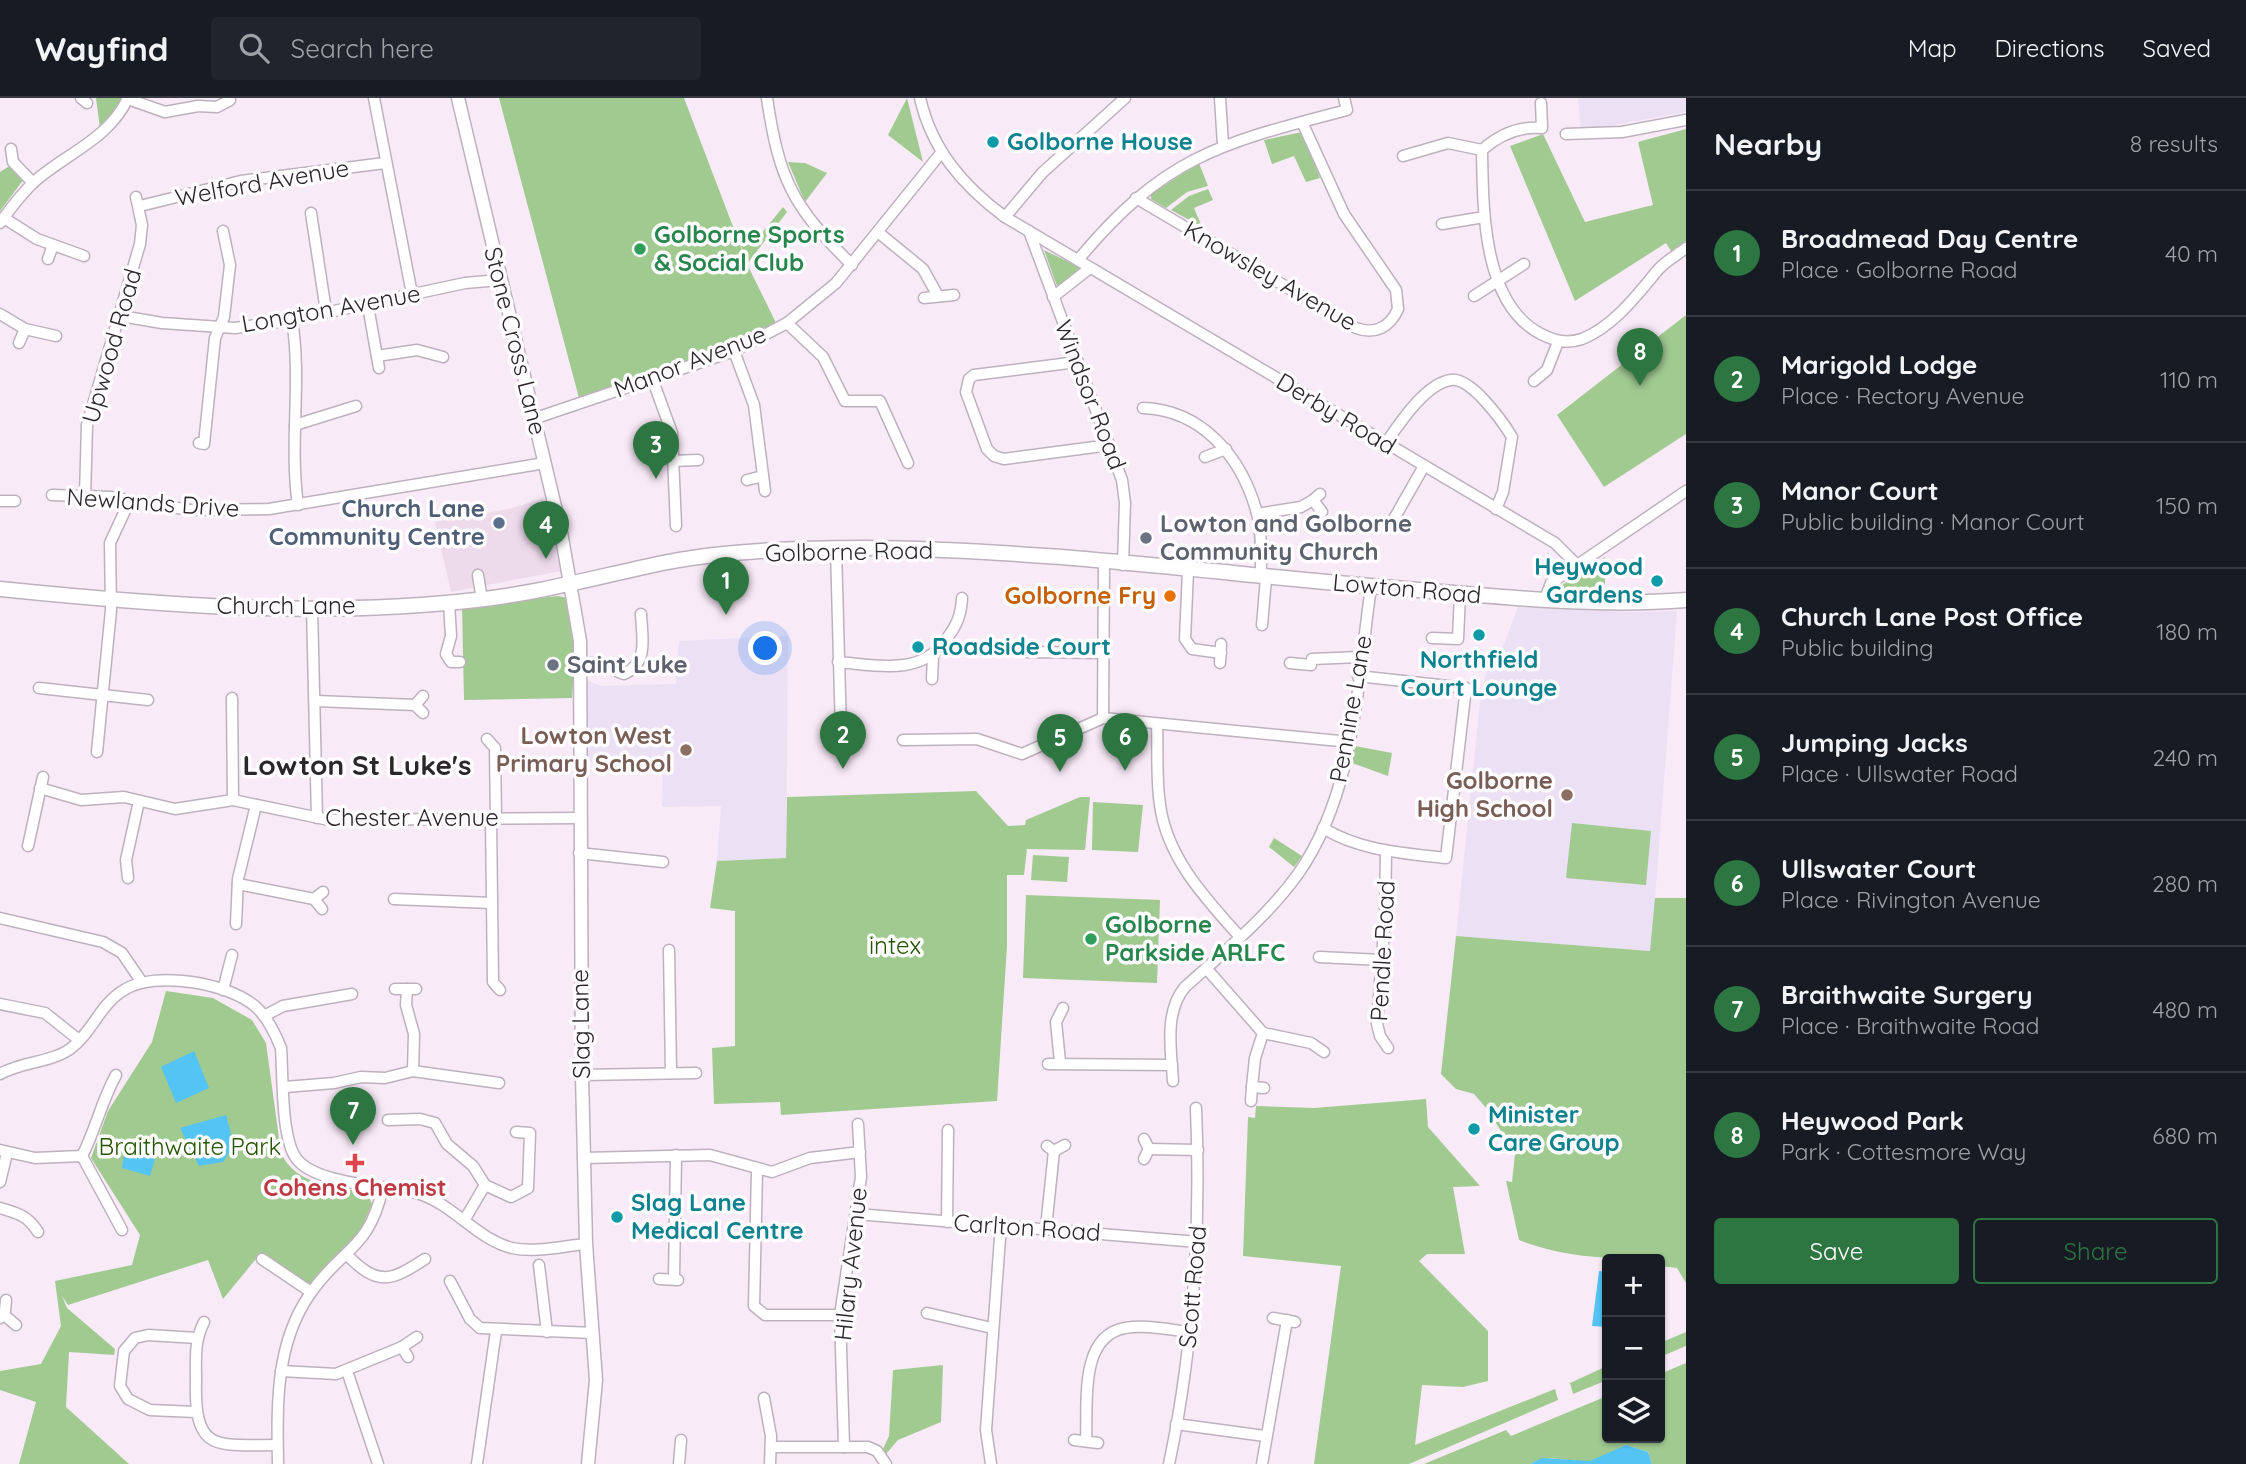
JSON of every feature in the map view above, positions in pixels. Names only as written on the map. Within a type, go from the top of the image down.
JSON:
[{"type":"main road","name":"Golborne Road","points":[[572,583],[670,562],[836,548],[1003,554]]},
{"type":"main road","name":"Lowton Road","points":[[1003,554],[1460,594],[1545,599],[1686,600]]},
{"type":"main road","name":"Church Lane","points":[[0,589],[185,606],[312,607],[482,600],[572,583]]},
{"type":"street","points":[[374,98],[412,294]]},
{"type":"street","name":"Stone Cross Lane","points":[[458,98],[572,583]]},
{"type":"street","points":[[767,98],[778,160],[796,203],[820,233],[852,265]]},
{"type":"street","name":"Derby Road","points":[[920,98],[941,153],[973,192],[1005,217],[1555,543],[1577,565]]},
{"type":"street","points":[[1005,217],[1042,173],[1125,98]]},
{"type":"street","points":[[1220,98],[1223,145]]},
{"type":"street","points":[[1078,260],[1136,198],[1172,171],[1223,145],[1347,110],[1344,98]]},
{"type":"street","points":[[84,256],[25,234],[2,221],[33,183],[100,136],[122,111],[128,99],[165,112],[198,106],[217,107],[230,99]]},
{"type":"street","points":[[1541,103],[1542,128],[1525,126],[1494,139],[1482,150],[1484,217],[1496,283],[1532,329],[1558,342],[1582,339],[1613,318],[1648,285],[1657,270],[1686,248]]},
{"type":"street","points":[[1566,134],[1622,132],[1686,120]]},
{"type":"street","name":"Knowsley Avenue","points":[[1136,198],[1356,328],[1367,332],[1382,328],[1398,309],[1396,290],[1344,214],[1302,122]]},
{"type":"street","points":[[1403,156],[1448,143],[1482,150]]},
{"type":"street","name":"Manor Avenue","points":[[533,419],[734,351],[787,323],[816,301],[852,265],[941,153]]},
{"type":"street","points":[[0,163],[11,154],[33,183]]},
{"type":"street","name":"Welford Avenue","points":[[138,201],[241,181],[385,163]]},
{"type":"street","name":"Upwood Road","points":[[85,496],[87,425],[140,244],[138,201]]},
{"type":"street","points":[[311,213],[326,311]]},
{"type":"street","points":[[1442,224],[1484,217]]},
{"type":"street","points":[[204,444],[215,338],[220,326],[230,265],[223,231]]},
{"type":"street","name":"Windsor Road","points":[[1029,231],[1110,445],[1125,492],[1123,565]]},
{"type":"street","points":[[879,233],[923,269],[938,296]]},
{"type":"street","points":[[48,259],[53,245]]},
{"type":"street","points":[[1474,296],[1524,264]]},
{"type":"street","points":[[1053,297],[1090,268]]},
{"type":"street","name":"Longton Avenue","points":[[121,316],[162,323],[235,328],[292,320],[326,311],[368,306],[412,294],[499,280]]},
{"type":"street","points":[[924,298],[954,295]]},
{"type":"street","points":[[368,306],[379,368]]},
{"type":"street","points":[[0,314],[24,328],[56,336]]},
{"type":"street","points":[[292,320],[297,368],[293,459],[299,505]]},
{"type":"street","points":[[787,323],[823,357],[845,401],[880,401],[908,463]]},
{"type":"street","points":[[19,343],[24,328]]},
{"type":"street","points":[[1534,381],[1547,370],[1558,342]]},
{"type":"street","points":[[377,356],[407,350],[443,357]]},
{"type":"street","points":[[734,351],[754,405],[765,491]]},
{"type":"street","points":[[1077,362],[974,375],[969,379],[966,392],[987,449],[994,456],[1004,458],[1110,445]]},
{"type":"street","points":[[652,378],[672,433],[676,526]]},
{"type":"street","points":[[1386,443],[1410,410],[1431,391],[1450,380],[1464,382],[1478,393],[1512,438],[1503,492],[1496,509]]},
{"type":"street","points":[[295,425],[344,404],[356,406]]},
{"type":"street","points":[[1143,408],[1158,408],[1186,418],[1226,449],[1244,481],[1257,514],[1264,578],[1262,625]]},
{"type":"street","points":[[1205,457],[1226,449]]},
{"type":"street","points":[[672,461],[698,460]]},
{"type":"street","name":"Newlands Drive","points":[[52,495],[110,497],[129,502],[215,512],[299,505],[545,463]]},
{"type":"street","points":[[1395,517],[1424,466]]},
{"type":"street","points":[[747,480],[763,476]]},
{"type":"street","points":[[1545,599],[1551,583],[1686,491]]},
{"type":"street","points":[[1257,514],[1301,507],[1317,497],[1322,512]]},
{"type":"street","points":[[97,752],[111,600],[110,543],[129,502]]},
{"type":"street","points":[[836,548],[841,733]]},
{"type":"street","points":[[1103,718],[1104,563]]},
{"type":"street","points":[[1188,571],[1187,644],[1198,651],[1221,653]]},
{"type":"street","points":[[478,575],[482,600]]},
{"type":"street","name":"Slag Lane","points":[[572,583],[580,663],[582,1075],[586,1244],[596,1407],[588,1464]]},
{"type":"street","name":"Pennine Lane","points":[[1173,1081],[1174,1005],[1185,987],[1240,937],[1298,873],[1323,828],[1346,765],[1371,587]]},
{"type":"street","points":[[1433,639],[1458,639],[1460,594]]},
{"type":"street","points":[[838,662],[902,666],[923,662],[933,656],[961,618],[962,598]]},
{"type":"street","points":[[449,603],[451,636],[446,653],[449,660],[456,665]]},
{"type":"street","points":[[312,607],[317,818]]},
{"type":"street","points":[[580,663],[597,663],[624,674],[635,670],[641,660],[641,614]]},
{"type":"street","points":[[1027,652],[1102,653]]},
{"type":"street","points":[[932,679],[933,656]]},
{"type":"street","points":[[1290,663],[1311,666],[1312,659],[1360,657]]},
{"type":"street","points":[[1323,828],[1354,843],[1386,852],[1447,858],[1466,688],[1358,676]]},
{"type":"street","points":[[39,688],[148,700]]},
{"type":"street","points":[[231,694],[233,800]]},
{"type":"street","points":[[316,701],[420,705]]},
{"type":"street","points":[[903,740],[977,739],[1022,754],[1103,718],[1350,742]]},
{"type":"street","points":[[1157,725],[1160,805],[1170,841],[1192,880],[1240,937]]},
{"type":"street","points":[[487,739],[495,748],[491,903],[493,982],[500,990]]},
{"type":"street","name":"Chester Avenue","points":[[28,846],[42,783],[81,800],[124,797],[175,809],[233,800],[317,818],[579,818]]},
{"type":"street","points":[[128,877],[126,860],[139,801]]},
{"type":"street","points":[[236,924],[238,884],[256,805]]},
{"type":"street","name":"Pendle Road","points":[[1386,852],[1377,1024],[1380,1036],[1389,1049]]},
{"type":"street","points":[[579,853],[663,862]]},
{"type":"street","points":[[238,884],[318,895],[322,909]]},
{"type":"street","points":[[394,899],[491,903]]},
{"type":"street","points":[[0,918],[103,942],[127,958],[141,981]]},
{"type":"street","points":[[670,948],[671,1073]]},
{"type":"street","points":[[223,990],[234,969],[232,955]]},
{"type":"street","points":[[1319,957],[1382,960]]},
{"type":"street","points":[[1206,968],[1263,1033],[1311,1043],[1324,1053]]},
{"type":"street","points":[[0,1074],[19,1065],[62,1053],[79,1040],[107,1003],[141,981],[173,979],[223,990],[248,1001],[264,1016],[281,1048],[289,1141],[300,1163],[315,1172],[426,1197],[465,1219],[485,1235],[510,1247],[522,1249],[586,1244]]},
{"type":"street","points":[[395,989],[412,989],[406,1005],[414,1034],[413,1071]]},
{"type":"street","points":[[264,1016],[283,1006],[352,994]]},
{"type":"street","points":[[0,1004],[45,1013],[79,1040]]},
{"type":"street","points":[[1063,1005],[1056,1022],[1054,1063],[1172,1065]]},
{"type":"street","points":[[1251,1101],[1258,1087],[1255,1058],[1263,1033]]},
{"type":"street","points":[[285,1087],[334,1083],[361,1077],[385,1078],[413,1071],[484,1074],[499,1083]]},
{"type":"street","points":[[582,1075],[696,1073]]},
{"type":"street","points":[[82,1156],[97,1127],[100,1105],[116,1075]]},
{"type":"street","name":"Scott Road","points":[[1169,1464],[1190,1332],[1198,1242],[1196,1108]]},
{"type":"street","points":[[388,1120],[404,1125],[435,1123],[447,1143],[473,1166],[485,1185],[511,1197],[528,1188],[530,1128],[516,1132]]},
{"type":"street","name":"Hilary Avenue","points":[[844,1447],[840,1315],[857,1214],[860,1152],[858,1124]]},
{"type":"street","points":[[947,1130],[947,1222]]},
{"type":"street","points":[[1046,1228],[1050,1149],[1065,1145]]},
{"type":"street","points":[[1145,1149],[1198,1150]]},
{"type":"street","points":[[0,1182],[4,1151],[35,1158],[82,1156]]},
{"type":"street","points":[[584,1157],[710,1154],[757,1171],[772,1172],[810,1158],[860,1152]]},
{"type":"street","points":[[82,1156],[122,1230]]},
{"type":"street","points":[[659,1279],[677,1279],[676,1156]]},
{"type":"street","points":[[757,1171],[754,1307],[765,1315],[840,1315]]},
{"type":"street","points":[[465,1219],[485,1185]]},
{"type":"street","points":[[278,1464],[281,1371],[289,1335],[311,1292],[372,1225],[383,1186]]},
{"type":"street","points":[[0,1208],[31,1220],[38,1232]]},
{"type":"street","name":"Carlton Road","points":[[857,1214],[1198,1242]]},
{"type":"street","points":[[991,1464],[986,1430],[1001,1224]]},
{"type":"street","points":[[347,1255],[367,1274],[380,1278],[396,1276],[419,1259]]},
{"type":"street","points":[[262,1259],[280,1266],[311,1292]]},
{"type":"street","points":[[539,1265],[535,1284],[547,1332]]},
{"type":"street","points":[[450,1281],[460,1289],[473,1324],[496,1331],[593,1333]]},
{"type":"street","points":[[6,1300],[2,1316],[16,1325]]},
{"type":"street","points":[[927,1313],[992,1328]]},
{"type":"street","points":[[1262,1464],[1265,1436],[1291,1321],[1273,1318]]},
{"type":"street","points":[[204,1322],[197,1338],[195,1412],[200,1428],[219,1443],[277,1446]]},
{"type":"street","points":[[1086,1441],[1090,1367],[1103,1340],[1116,1331],[1132,1327],[1190,1332]]},
{"type":"street","points":[[477,1464],[496,1331]]},
{"type":"street","points":[[195,1412],[150,1410],[128,1399],[121,1386],[124,1351],[135,1338],[148,1335],[197,1338]]},
{"type":"street","points":[[281,1371],[321,1376],[347,1371],[405,1352],[417,1337]]},
{"type":"street","points":[[347,1371],[378,1464]]},
{"type":"street","points":[[764,1398],[772,1447],[770,1464]]},
{"type":"street","points":[[1176,1424],[1265,1436]]},
{"type":"street","points":[[679,1464],[681,1440]]},
{"type":"street","points":[[772,1447],[873,1448],[886,1464]]},
{"type":"shaded area","points":[[1578,98],[1686,98],[1686,112],[1581,131]]},
{"type":"shaded area","points":[[544,498],[561,571],[451,592],[435,522],[509,509]]},
{"type":"shaded area","name":"Golborne High School","points":[[1518,607],[1627,612],[1677,611],[1651,951],[1456,936],[1481,692],[1486,674],[1504,644]]},
{"type":"shaded area","name":"Lowton West Primary School","points":[[788,636],[786,858],[717,861],[721,806],[662,807],[663,774],[642,766],[585,761],[586,680],[600,686],[676,684],[679,641]]},
{"type":"green space","points":[[96,98],[123,98],[116,113],[100,128]]},
{"type":"green space","name":"Golborne Sports & Social Club","points":[[499,98],[684,98],[745,258],[737,233],[756,240],[783,207],[787,212],[747,264],[777,325],[738,343],[579,398]]},
{"type":"green space","points":[[907,98],[923,162],[888,135]]},
{"type":"green space","points":[[1686,129],[1686,241],[1671,251],[1666,243],[1575,301],[1510,146],[1543,134],[1585,222],[1653,205],[1638,142]]},
{"type":"green space","points":[[1302,132],[1320,178],[1306,182],[1294,156],[1272,164],[1264,140]]},
{"type":"green space","points":[[788,162],[805,163],[827,173],[805,202]]},
{"type":"green space","points":[[1199,163],[1208,186],[1187,192],[1166,208],[1151,199],[1151,194]]},
{"type":"green space","points":[[11,165],[24,179],[0,211],[0,172]]},
{"type":"green space","points":[[1208,189],[1213,200],[1194,208],[1202,227],[1171,210],[1189,196]]},
{"type":"green space","points":[[1044,250],[1081,268],[1057,286]]},
{"type":"green space","points":[[1686,315],[1686,434],[1604,487],[1557,415]]},
{"type":"green space","points":[[1605,557],[1605,593],[1559,591],[1559,587]]},
{"type":"green space","points":[[558,596],[568,598],[576,641],[572,698],[464,700],[462,607]]},
{"type":"green space","points":[[1355,746],[1392,753],[1388,776],[1352,763]]},
{"type":"green space","name":"intex","points":[[976,791],[1008,826],[1025,825],[1026,820],[1080,797],[1090,797],[1085,850],[1027,849],[1024,875],[1007,875],[1007,946],[997,1101],[781,1115],[780,1102],[714,1104],[712,1048],[735,1046],[735,911],[710,908],[717,861],[786,858],[787,797]]},
{"type":"green space","points":[[1093,802],[1143,805],[1138,852],[1092,850]]},
{"type":"green space","points":[[1572,823],[1651,831],[1646,885],[1566,878]]},
{"type":"green space","points":[[1274,838],[1302,856],[1294,867],[1269,847]]},
{"type":"green space","points":[[1033,855],[1069,857],[1067,882],[1031,880]]},
{"type":"green space","name":"Golborne Parkside ARLFC","points":[[1026,895],[1160,900],[1157,983],[1023,978]]},
{"type":"green space","points":[[1655,898],[1686,898],[1686,1283],[1677,1268],[1665,1267],[1665,1254],[1602,1254],[1602,1258],[1553,1251],[1519,1240],[1506,1181],[1512,1182],[1515,1154],[1488,1110],[1474,1094],[1456,1089],[1441,1074],[1456,936],[1650,951]]},
{"type":"green space","name":"Braithwaite Park","points":[[166,991],[213,998],[252,1020],[266,1043],[281,1153],[288,1164],[296,1172],[318,1183],[367,1193],[372,1204],[360,1232],[312,1286],[260,1254],[223,1299],[208,1260],[68,1305],[62,1296],[67,1308],[115,1349],[114,1355],[69,1352],[66,1407],[129,1464],[19,1464],[36,1402],[0,1390],[0,1371],[41,1364],[61,1326],[55,1281],[132,1265],[140,1235],[91,1158],[108,1111],[152,1042]]},
{"type":"green space","points":[[1426,1099],[1428,1127],[1480,1186],[1453,1187],[1465,1254],[1427,1254],[1419,1261],[1488,1331],[1488,1381],[1463,1387],[1422,1385],[1415,1445],[1555,1389],[1558,1400],[1409,1464],[1314,1464],[1341,1266],[1243,1256],[1248,1117],[1255,1118],[1256,1106],[1314,1108]]},
{"type":"green space","points":[[1686,1332],[1686,1346],[1665,1355],[1665,1341]]},
{"type":"green space","points":[[1686,1363],[1686,1464],[1652,1464],[1648,1452],[1626,1445],[1590,1461],[1547,1459],[1530,1464],[1424,1464],[1506,1430],[1511,1436],[1602,1398],[1602,1443],[1665,1443],[1665,1372]]},
{"type":"green space","points":[[943,1365],[941,1422],[898,1440],[886,1454],[883,1449],[889,1436],[893,1370]]},
{"type":"green space","points":[[1602,1368],[1602,1382],[1573,1394],[1570,1383]]},
{"type":"water","points":[[194,1051],[209,1088],[176,1103],[161,1067]]},
{"type":"water","points":[[226,1115],[234,1145],[223,1162],[199,1166],[180,1128]]},
{"type":"water","points":[[125,1149],[155,1159],[150,1176],[122,1168]]},
{"type":"water","points":[[1599,1271],[1602,1271],[1602,1327],[1592,1326]]},
{"type":"water","points":[[1626,1445],[1648,1452],[1652,1464],[1530,1464],[1542,1458],[1590,1461]]},
{"type":"place","name":"Golborne House","points":[[993,142]]},
{"type":"place","name":"Golborne Sports & Social Club","points":[[640,249]]},
{"type":"place","name":"Heywood Park","points":[[1640,386]]},
{"type":"place","name":"Manor Court","points":[[656,479]]},
{"type":"place","name":"Church Lane Community Centre","points":[[499,523]]},
{"type":"place","name":"Lowton and Golborne Community Church","points":[[1146,538]]},
{"type":"place","name":"Church Lane Post Office","points":[[546,559]]},
{"type":"place","name":"Heywood Gardens","points":[[1657,581]]},
{"type":"place","name":"Golborne Fry","points":[[1170,596]]},
{"type":"place","name":"Broadmead Day Centre","points":[[726,615]]},
{"type":"place","name":"Northfield Court Lounge","points":[[1479,635]]},
{"type":"place","name":"Roadside Court","points":[[918,647]]},
{"type":"place","name":"Saint Luke","points":[[553,665]]},
{"type":"place","name":"Lowton West Primary School","points":[[686,750]]},
{"type":"place","name":"Marigold Lodge","points":[[843,769]]},
{"type":"place","name":"Ullswater Court","points":[[1125,771]]},
{"type":"place","name":"Jumping Jacks","points":[[1060,772]]},
{"type":"place","name":"Golborne High School","points":[[1567,795]]},
{"type":"place","name":"Golborne Parkside ARLFC","points":[[1091,939]]},
{"type":"place","name":"Minister Care Group","points":[[1474,1129]]},
{"type":"place","name":"Braithwaite Surgery","points":[[353,1145]]},
{"type":"place","name":"Cohens Chemist","points":[[355,1163]]},
{"type":"place","name":"Slag Lane Medical Centre","points":[[617,1217]]},
{"type":"district","name":"Lowton St Luke's","points":[[357,765]]}]
